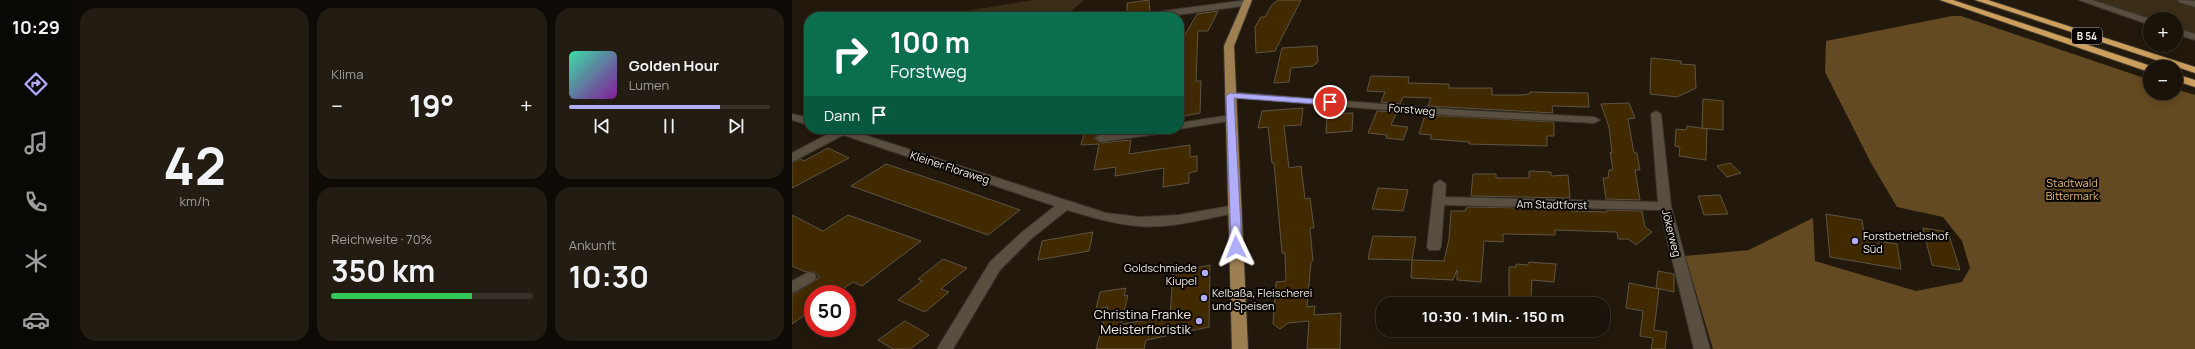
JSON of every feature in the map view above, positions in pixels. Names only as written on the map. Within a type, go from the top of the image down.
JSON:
[{"type":"highway","name":"B 54","points":[[1944,0],[2143,67]]},
{"type":"highway","name":"B 54","points":[[1979,0],[2195,70]]},
{"type":"highway","points":[[2183,80],[2195,84]]},
{"type":"main road","points":[[1240,349],[1229,46],[1248,1]]},
{"type":"street","points":[[2083,0],[2143,20]]},
{"type":"street","points":[[2182,0],[2195,4]]},
{"type":"street","points":[[1184,12],[1248,1]]},
{"type":"street","points":[[1162,2],[1163,12]]},
{"type":"street","points":[[2183,33],[2195,37]]},
{"type":"street","name":"Forstweg","points":[[1230,96],[1460,113],[1594,120]]},
{"type":"street","name":"Jökerweg","points":[[1656,114],[1665,206],[1702,349]]},
{"type":"street","points":[[792,117],[804,121]]},
{"type":"street","points":[[1184,126],[1231,118]]},
{"type":"street","points":[[792,158],[831,134]]},
{"type":"street","name":"Kleiner Floraweg","points":[[850,134],[1065,205],[1106,217],[1140,222],[1179,219],[1235,209]]},
{"type":"street","points":[[1101,138],[1133,134]]},
{"type":"street","points":[[1434,247],[1440,184]]},
{"type":"street","name":"Am Stadtforst","points":[[1438,201],[1665,206]]},
{"type":"street","points":[[945,349],[996,266],[1026,236],[1065,205]]},
{"type":"street","points":[[792,288],[809,277]]},
{"type":"shaded area","points":[[1033,0],[1084,0],[1071,12],[960,12]]},
{"type":"shaded area","points":[[2083,0],[2195,0],[2195,37],[2183,33],[2183,12],[2143,12],[2143,17]]},
{"type":"green space","name":"Stadtwald Bittermark","points":[[1952,16],[1961,16],[2143,78],[2143,100],[2183,100],[2183,91],[2195,95],[2195,349],[1713,349],[1685,256],[1749,250],[1813,218],[1815,261],[1916,291],[1962,282],[1970,268],[1962,241],[1943,217],[1897,207],[1871,163],[1825,72],[1826,41]]},
{"type":"building","points":[[1149,0],[1150,12],[1127,12],[1127,3]]},
{"type":"building","points":[[1278,0],[1301,0],[1275,51],[1256,53],[1255,27],[1261,17],[1265,17],[1271,6]]},
{"type":"building","points":[[1218,11],[1208,31],[1198,31],[1196,81],[1201,81],[1200,113],[1184,116],[1184,36],[1197,14]]},
{"type":"building","points":[[1317,46],[1318,62],[1313,66],[1291,68],[1289,82],[1274,83],[1282,48]]},
{"type":"building","points":[[1651,58],[1681,61],[1681,64],[1695,65],[1696,88],[1677,97],[1650,94]]},
{"type":"building","points":[[1371,76],[1409,77],[1408,83],[1449,84],[1449,88],[1492,88],[1492,95],[1520,95],[1530,94],[1530,92],[1588,93],[1589,107],[1552,106],[1553,113],[1428,106],[1431,98],[1403,97],[1400,104],[1381,102],[1385,92],[1367,91]]},
{"type":"building","points":[[1703,99],[1723,101],[1723,130],[1702,128]]},
{"type":"building","points":[[1629,103],[1635,118],[1628,119],[1634,153],[1637,153],[1640,170],[1635,170],[1640,200],[1606,199],[1603,178],[1608,178],[1609,170],[1613,170],[1610,152],[1612,153],[1609,127],[1601,104]]},
{"type":"building","points":[[1303,108],[1301,125],[1284,126],[1289,168],[1301,166],[1305,199],[1310,198],[1314,228],[1310,228],[1313,261],[1311,262],[1307,307],[1315,306],[1314,315],[1341,313],[1340,349],[1307,349],[1309,321],[1288,323],[1280,329],[1273,324],[1276,282],[1286,281],[1285,253],[1282,253],[1274,163],[1272,163],[1268,127],[1258,128],[1262,111]]},
{"type":"building","points":[[1377,111],[1397,112],[1391,125],[1408,127],[1403,140],[1386,138],[1387,135],[1368,133]]},
{"type":"building","points":[[1353,113],[1352,131],[1326,133],[1327,114]]},
{"type":"building","points":[[1425,115],[1554,122],[1554,136],[1547,136],[1547,146],[1469,144],[1469,142],[1430,139],[1432,135],[1419,134]]},
{"type":"building","points":[[1687,126],[1707,129],[1706,160],[1679,156],[1680,147],[1675,146],[1676,129],[1686,130]]},
{"type":"building","points":[[1084,134],[1100,134],[1094,138],[1101,143],[1131,140],[1129,154],[1190,145],[1190,157],[1197,156],[1197,171],[1189,173],[1189,183],[1163,187],[1164,168],[1115,176],[1116,167],[1094,170],[1099,144],[1081,145]]},
{"type":"building","points":[[828,148],[849,158],[792,188],[792,163],[800,159],[804,161]]},
{"type":"building","points":[[1730,163],[1741,173],[1727,177],[1717,166]]},
{"type":"building","points":[[886,164],[1020,210],[988,235],[851,186]]},
{"type":"building","points":[[1529,171],[1551,172],[1551,176],[1568,175],[1570,198],[1471,196],[1473,174],[1496,174],[1496,178],[1529,178]]},
{"type":"building","points":[[1378,188],[1408,190],[1403,211],[1372,209]]},
{"type":"building","points":[[1720,195],[1728,214],[1704,215],[1698,196]]},
{"type":"building","points":[[1466,208],[1571,209],[1571,211],[1607,212],[1607,210],[1642,211],[1645,227],[1652,232],[1636,245],[1628,239],[1618,239],[1617,232],[1555,230],[1555,235],[1503,234],[1503,242],[1484,241],[1481,282],[1457,280],[1457,270],[1453,280],[1411,278],[1412,260],[1444,261],[1449,239],[1451,211],[1465,211]]},
{"type":"building","name":"Forstbetriebshof Süd","points":[[1826,214],[1862,220],[1865,239],[1897,244],[1901,269],[1830,257]]},
{"type":"building","points":[[792,215],[823,231],[848,215],[921,241],[862,286],[853,282],[848,285],[808,285],[820,277],[814,272],[806,272],[792,266]]},
{"type":"building","points":[[1923,228],[1948,232],[1960,270],[1932,265]]},
{"type":"building","points":[[1093,232],[1089,251],[1038,260],[1042,241]]},
{"type":"building","points":[[1373,236],[1416,237],[1412,260],[1368,259]]},
{"type":"building","points":[[943,259],[967,268],[941,289],[949,292],[925,312],[898,300],[922,281],[918,279]]},
{"type":"building","points":[[1529,262],[1556,264],[1554,282],[1532,280],[1531,297],[1509,296],[1509,267],[1516,267],[1516,264],[1528,265]]},
{"type":"building","points":[[1210,265],[1209,327],[1146,340],[1144,349],[1096,349],[1108,307],[1096,309],[1100,292],[1126,288],[1124,296],[1128,295],[1121,324],[1170,317],[1173,273]]},
{"type":"building","points":[[1658,271],[1674,274],[1674,292],[1656,288]]},
{"type":"building","points":[[1629,283],[1659,289],[1654,330],[1667,332],[1665,349],[1651,349],[1653,338],[1640,336],[1643,311],[1626,308]]},
{"type":"building","points":[[804,287],[804,315],[792,324],[792,295]]},
{"type":"building","points":[[905,321],[929,335],[910,349],[893,349],[878,340]]},
{"type":"place","name":"Forstbetriebshof Süd","points":[[1855,241]]},
{"type":"place","name":"Goldschmiede Kiupel","points":[[1205,273]]},
{"type":"place","name":"Kelbaßa, Fleischerei und Speisen","points":[[1204,298]]},
{"type":"place","name":"Christina Franke Meisterfloristik","points":[[1199,321]]},
{"type":"route","points":[[1236,247],[1230,96],[1330,102]]}]
